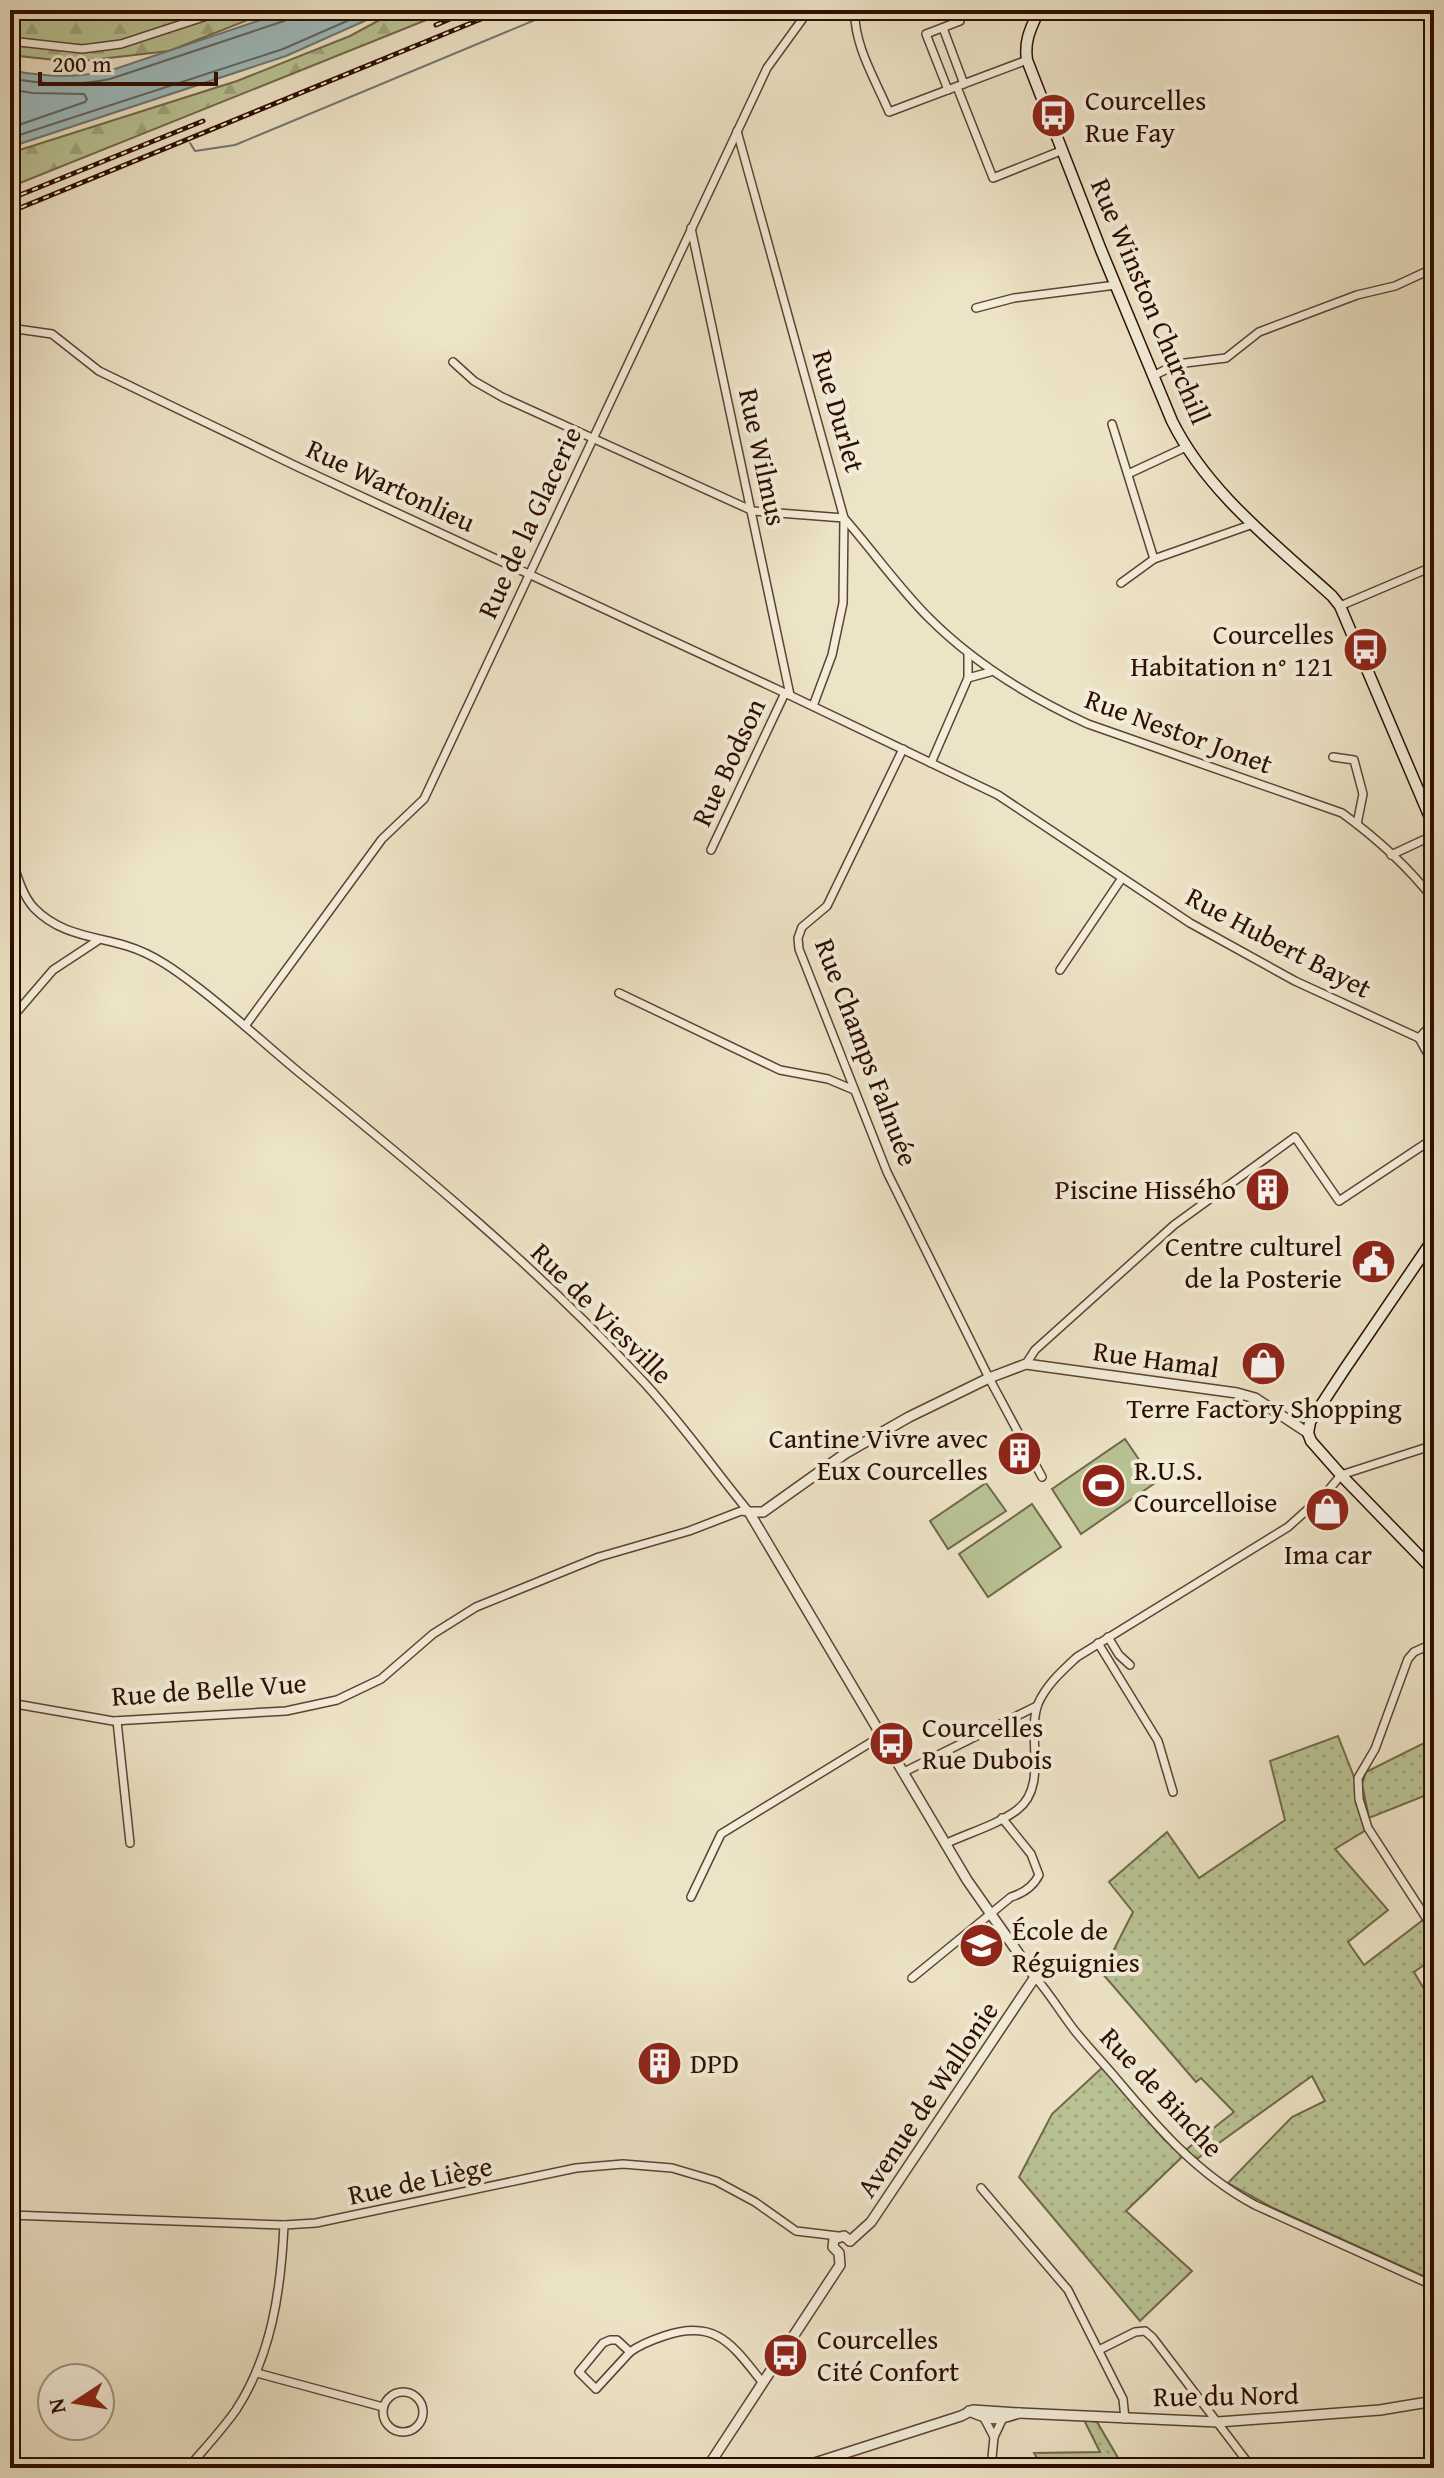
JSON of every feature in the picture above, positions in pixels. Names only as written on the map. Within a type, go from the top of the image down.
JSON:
[{"type":"main road","points":[[1027,60],[1027,35],[1039,10]]},
{"type":"main road","name":"Rue Winston Churchill","points":[[1027,60],[1153,376],[1186,447],[1253,524],[1340,606],[1430,805],[1434,827]]},
{"type":"main road","points":[[1434,1238],[1328,1394],[1310,1422],[1308,1433],[1311,1441],[1341,1475],[1434,1571]]},
{"type":"street","points":[[10,41],[82,49],[121,44],[225,10]]},
{"type":"street","name":"Rue de la Glacerie","points":[[245,1026],[382,839],[424,799],[767,68],[809,10]]},
{"type":"street","points":[[855,10],[861,46],[889,112],[1027,60]]},
{"type":"street","points":[[960,10],[960,21],[926,34],[956,87],[993,178],[1063,150]]},
{"type":"street","points":[[943,28],[956,87]]},
{"type":"street","name":"Rue Durlet","points":[[737,131],[844,518],[843,603],[832,655],[813,706]]},
{"type":"street","name":"Rue Wilmus","points":[[691,228],[753,511],[787,694]]},
{"type":"street","points":[[1153,376],[1177,364],[1226,358],[1259,332],[1357,295],[1395,286],[1434,268]]},
{"type":"street","points":[[976,308],[1014,298],[1116,285]]},
{"type":"street","name":"Rue Wartonlieu","points":[[10,328],[52,334],[99,371],[931,763]]},
{"type":"street","points":[[453,362],[474,381],[502,397],[753,511],[844,518]]},
{"type":"street","points":[[1112,424],[1154,559]]},
{"type":"street","points":[[1128,474],[1186,447]]},
{"type":"street","name":"Rue Nestor Jonet","points":[[844,518],[928,617],[990,672],[1088,724],[1342,813],[1420,882],[1434,900]]},
{"type":"street","points":[[1121,583],[1154,559],[1253,524]]},
{"type":"street","points":[[1340,606],[1434,566]]},
{"type":"street","points":[[931,763],[968,678],[968,653]]},
{"type":"street","points":[[968,678],[990,672]]},
{"type":"street","name":"Rue Bodson","points":[[711,850],[787,694]]},
{"type":"street","name":"Rue Champs Falnuée","points":[[903,749],[827,906],[802,927],[798,938],[799,949],[887,1172],[989,1378]]},
{"type":"street","points":[[1333,757],[1354,760],[1363,794],[1357,824]]},
{"type":"street","name":"Rue Hubert Bayet","points":[[931,763],[998,795],[1190,923],[1295,981],[1419,1038]]},
{"type":"street","points":[[1391,855],[1434,835]]},
{"type":"street","name":"Rue de Viesville","points":[[10,853],[23,891],[32,906],[48,920],[97,941],[128,946],[160,961],[245,1026],[418,1169],[591,1327],[640,1378],[698,1445],[749,1512],[945,1844]]},
{"type":"street","points":[[1060,970],[1122,878]]},
{"type":"street","points":[[10,1020],[53,970],[97,941]]},
{"type":"street","points":[[619,993],[780,1070],[828,1079],[854,1090]]},
{"type":"street","points":[[1434,1022],[1419,1038],[1434,1065]]},
{"type":"street","points":[[1026,1364],[1035,1350],[1174,1225],[1295,1137],[1339,1201],[1434,1138]]},
{"type":"street","name":"Rue Hamal","points":[[749,1512],[763,1512],[846,1453],[909,1417],[989,1378],[1026,1364],[1239,1393],[1255,1398],[1308,1433]]},
{"type":"street","points":[[989,1378],[1042,1477]]},
{"type":"street","points":[[945,1844],[1002,1818],[1018,1809],[1028,1798],[1034,1777],[1037,1706],[1059,1673],[1098,1643],[1288,1527],[1341,1475],[1434,1445]]},
{"type":"street","name":"Rue de Belle Vue","points":[[10,1703],[117,1721],[286,1711],[337,1700],[381,1679],[433,1634],[476,1607],[599,1557],[689,1531],[741,1511],[749,1512]]},
{"type":"street","points":[[1108,1637],[1119,1655],[1130,1665]]},
{"type":"street","points":[[1098,1643],[1158,1741],[1173,1792]]},
{"type":"street","points":[[1434,1643],[1414,1652],[1408,1659],[1375,1749],[1358,1778],[1359,1799],[1368,1828],[1434,1930]]},
{"type":"street","points":[[904,1772],[1037,1706]]},
{"type":"street","points":[[117,1721],[130,1843]]},
{"type":"street","points":[[691,1897],[721,1834],[883,1735]]},
{"type":"street","points":[[912,1978],[1011,1897],[1036,1883],[1039,1875],[1031,1854],[1002,1818]]},
{"type":"street","name":"Rue de Binche","points":[[945,1844],[990,1915],[1077,2033],[1159,2130],[1203,2171],[1255,2205],[1434,2286]]},
{"type":"street","name":"Avenue de Wallonie","points":[[836,2244],[847,2251],[850,2241],[871,2222],[1035,1977]]},
{"type":"street","name":"Rue de Liège","points":[[10,2215],[284,2225],[316,2223],[576,2168],[623,2164],[672,2168],[716,2181],[755,2202],[796,2231],[821,2235],[836,2244]]},
{"type":"street","points":[[981,2188],[1068,2290],[1123,2399],[1125,2419]]},
{"type":"street","points":[[188,2468],[235,2411],[257,2373],[277,2302],[284,2225]]},
{"type":"street","points":[[707,2468],[836,2273],[840,2265],[836,2244],[846,2237],[850,2241]]},
{"type":"street","points":[[630,2352],[617,2340],[610,2340],[603,2343],[579,2372],[596,2389],[630,2352],[651,2340],[679,2331],[706,2330],[719,2335],[735,2349],[763,2383]]},
{"type":"street","points":[[1099,2350],[1135,2332],[1145,2331],[1252,2468]]},
{"type":"street","points":[[257,2373],[383,2407]]},
{"type":"street","points":[[410,2393],[420,2400],[422,2420],[419,2426],[407,2432],[394,2430],[385,2421],[383,2407],[394,2394],[410,2393]]},
{"type":"street","name":"Rue du Nord","points":[[799,2468],[969,2411],[1218,2422],[1380,2410],[1434,2401]]},
{"type":"street","points":[[990,2413],[1002,2420],[994,2437]]},
{"type":"street","points":[[990,2413],[994,2437],[991,2468]]},
{"type":"street","name":"Rue du Nord","points":[[990,2413],[1002,2420],[1019,2413]]},
{"type":"green space","points":[[10,10],[273,10],[169,51],[74,62],[10,55]]},
{"type":"green space","points":[[398,10],[451,10],[10,187],[10,153],[237,81],[350,36]]},
{"type":"green space","name":"R.U.S. Courcelloise","points":[[1125,1439],[1155,1483],[1081,1534],[1052,1489]]},
{"type":"green space","points":[[986,1483],[1006,1511],[948,1549],[930,1521]]},
{"type":"green space","name":"R.U.S. Courcelloise","points":[[1032,1504],[1061,1547],[988,1597],[959,1554]]},
{"type":"green space","points":[[1338,1736],[1354,1777],[1366,1830],[1335,1849],[1388,1910],[1348,1942],[1364,1965],[1423,1920],[1434,1938],[1434,1958],[1414,1972],[1434,2006],[1434,2281],[1273,2208],[1228,2183],[1292,2117],[1325,2101],[1312,2076],[1194,2161],[1183,2152],[1234,2112],[1201,2078],[1196,2082],[1102,1973],[1133,1912],[1109,1882],[1167,1832],[1199,1878],[1285,1820],[1270,1761]]},
{"type":"green space","points":[[1434,1738],[1434,1792],[1369,1818],[1362,1784],[1366,1772]]},
{"type":"green space","points":[[1104,2066],[1163,2138],[1183,2156],[1126,2211],[1192,2271],[1140,2321],[1019,2177],[1052,2114]]},
{"type":"green space","points":[[1084,2420],[1097,2422],[1124,2468],[1043,2468],[1034,2453],[1100,2452]]},
{"type":"water","points":[[290,10],[389,10],[286,56],[10,147],[10,70],[60,76],[109,71]]},
{"type":"waterway","points":[[190,143],[195,151],[235,145],[559,10]]},
{"type":"railway","points":[[436,25],[471,10]]},
{"type":"railway","points":[[10,212],[503,10]]},
{"type":"railway","points":[[10,199],[203,121]]},
{"type":"place","name":"Courcelles Rue Fay","points":[[1054,116]]},
{"type":"place","name":"Courcelles Habitation n° 121","points":[[1365,650]]},
{"type":"place","name":"Piscine Hissého","points":[[1267,1189]]},
{"type":"place","name":"Centre culturel de la Posterie","points":[[1373,1262]]},
{"type":"place","name":"Terre Factory Shopping","points":[[1264,1363]]},
{"type":"place","name":"Cantine Vivre avec Eux Courcelles","points":[[1019,1454]]},
{"type":"place","name":"R.U.S. Courcelloise","points":[[1103,1486]]},
{"type":"place","name":"Ima car","points":[[1328,1509]]},
{"type":"place","name":"Courcelles Rue Dubois","points":[[891,1743]]},
{"type":"place","name":"École de Réguignies","points":[[981,1946]]},
{"type":"place","name":"DPD","points":[[659,2063]]},
{"type":"place","name":"Courcelles Cité Confort","points":[[786,2355]]}]
